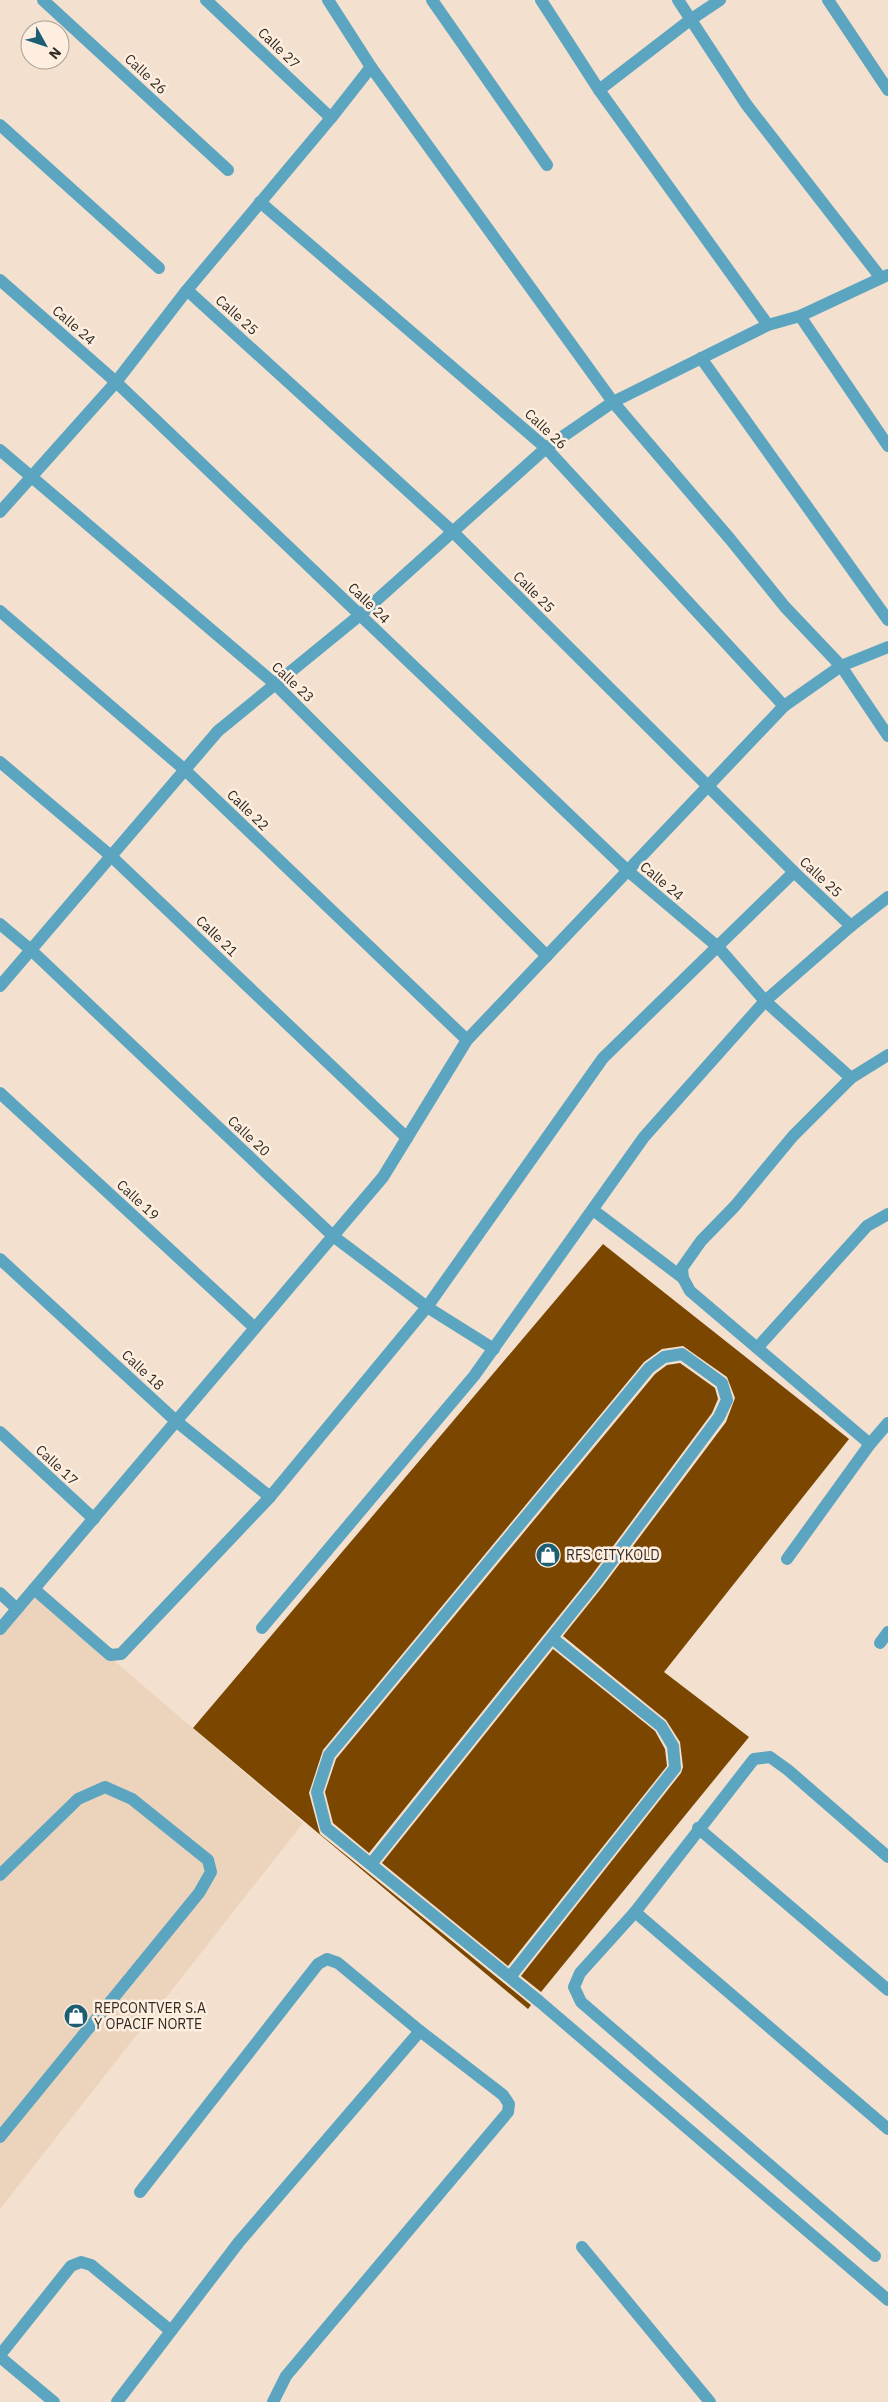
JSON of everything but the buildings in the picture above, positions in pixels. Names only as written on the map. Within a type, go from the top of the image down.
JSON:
[{"type":"street","name":"Calle 26","points":[[43,0],[228,170]]},
{"type":"street","name":"Calle 27","points":[[206,0],[331,118]]},
{"type":"street","points":[[328,0],[371,66],[613,402],[730,538],[785,607],[841,666],[888,736]]},
{"type":"street","points":[[432,0],[547,165]]},
{"type":"street","points":[[541,0],[599,90],[768,325]]},
{"type":"street","points":[[0,986],[218,731],[360,615],[546,448],[613,402],[768,325],[800,316],[885,277],[746,104],[678,0]]},
{"type":"street","points":[[599,90],[690,20],[720,0]]},
{"type":"street","points":[[828,0],[888,90]]},
{"type":"street","points":[[0,512],[116,382],[186,290],[331,118],[371,66]]},
{"type":"street","points":[[0,125],[159,268]]},
{"type":"street","name":"Calle 26","points":[[260,202],[546,448],[784,706]]},
{"type":"street","name":"Calle 24","points":[[0,280],[116,382],[628,872],[718,947],[765,1001],[852,1078]]},
{"type":"street","name":"Calle 25","points":[[186,290],[453,532],[794,872],[851,926]]},
{"type":"street","points":[[800,316],[888,446]]},
{"type":"street","points":[[701,358],[888,620]]},
{"type":"street","name":"Calle 23","points":[[0,450],[275,684],[547,956]]},
{"type":"street","name":"Calle 22","points":[[0,611],[185,770],[467,1040]]},
{"type":"street","points":[[0,1629],[383,1177],[467,1040],[784,706],[841,666],[888,647]]},
{"type":"street","name":"Calle 21","points":[[0,762],[111,856],[407,1138]]},
{"type":"street","points":[[34,1589],[110,1655],[121,1654],[270,1497],[427,1307],[603,1058],[794,872]]},
{"type":"street","points":[[262,1628],[474,1376],[644,1137],[765,1001],[851,926],[888,897]]},
{"type":"street","name":"Calle 20","points":[[0,924],[31,950],[333,1236],[427,1307],[494,1349]]},
{"type":"street","points":[[870,1444],[690,1291],[682,1268],[695,1248],[735,1206],[793,1136],[852,1078],[888,1055]]},
{"type":"street","name":"Calle 19","points":[[0,1093],[255,1328]]},
{"type":"street","points":[[593,1210],[684,1278]]},
{"type":"street","points":[[758,1348],[867,1226],[888,1214]]},
{"type":"street","name":"Calle 18","points":[[0,1259],[176,1421],[270,1497]]},
{"type":"street","points":[[371,1864],[597,1581],[719,1417],[728,1400],[722,1383],[682,1354],[664,1357],[649,1368],[329,1755],[316,1792],[326,1828],[510,1977],[888,2300]]},
{"type":"street","points":[[787,1558],[870,1444],[888,1424]]},
{"type":"street","name":"Calle 17","points":[[0,1432],[94,1519]]},
{"type":"street","points":[[0,1593],[17,1609]]},
{"type":"street","points":[[880,1643],[888,1632]]},
{"type":"street","points":[[510,1977],[675,1768],[673,1746],[661,1726],[552,1638]]},
{"type":"street","points":[[875,2256],[581,2002],[574,1987],[580,1973],[635,1912],[698,1828],[754,1759],[770,1757],[788,1770],[888,1857]]},
{"type":"street","points":[[0,1875],[78,1799],[105,1787],[132,1799],[208,1860],[211,1872],[199,1893],[0,2137]]},
{"type":"street","points":[[698,1828],[888,1990]]},
{"type":"street","points":[[635,1912],[888,2129]]},
{"type":"street","points":[[140,2192],[318,1964],[327,1959],[338,1963],[420,2031],[503,2095],[509,2104],[508,2112],[286,2376],[273,2402]]},
{"type":"street","points":[[117,2402],[239,2242],[420,2031]]},
{"type":"street","points":[[582,2247],[710,2402]]},
{"type":"street","points":[[54,2402],[0,2356],[72,2266],[81,2262],[91,2265],[171,2331]]},
{"type":"shaded area","name":"REPCONTVER S.A Y OPACIF NORTE","points":[[33,1591],[303,1823],[0,2209],[0,1630]]},
{"type":"place","name":"RFS CITYKOLD","points":[[548,1555]]},
{"type":"place","name":"REPCONTVER S.A Y OPACIF NORTE","points":[[76,2016]]}]
